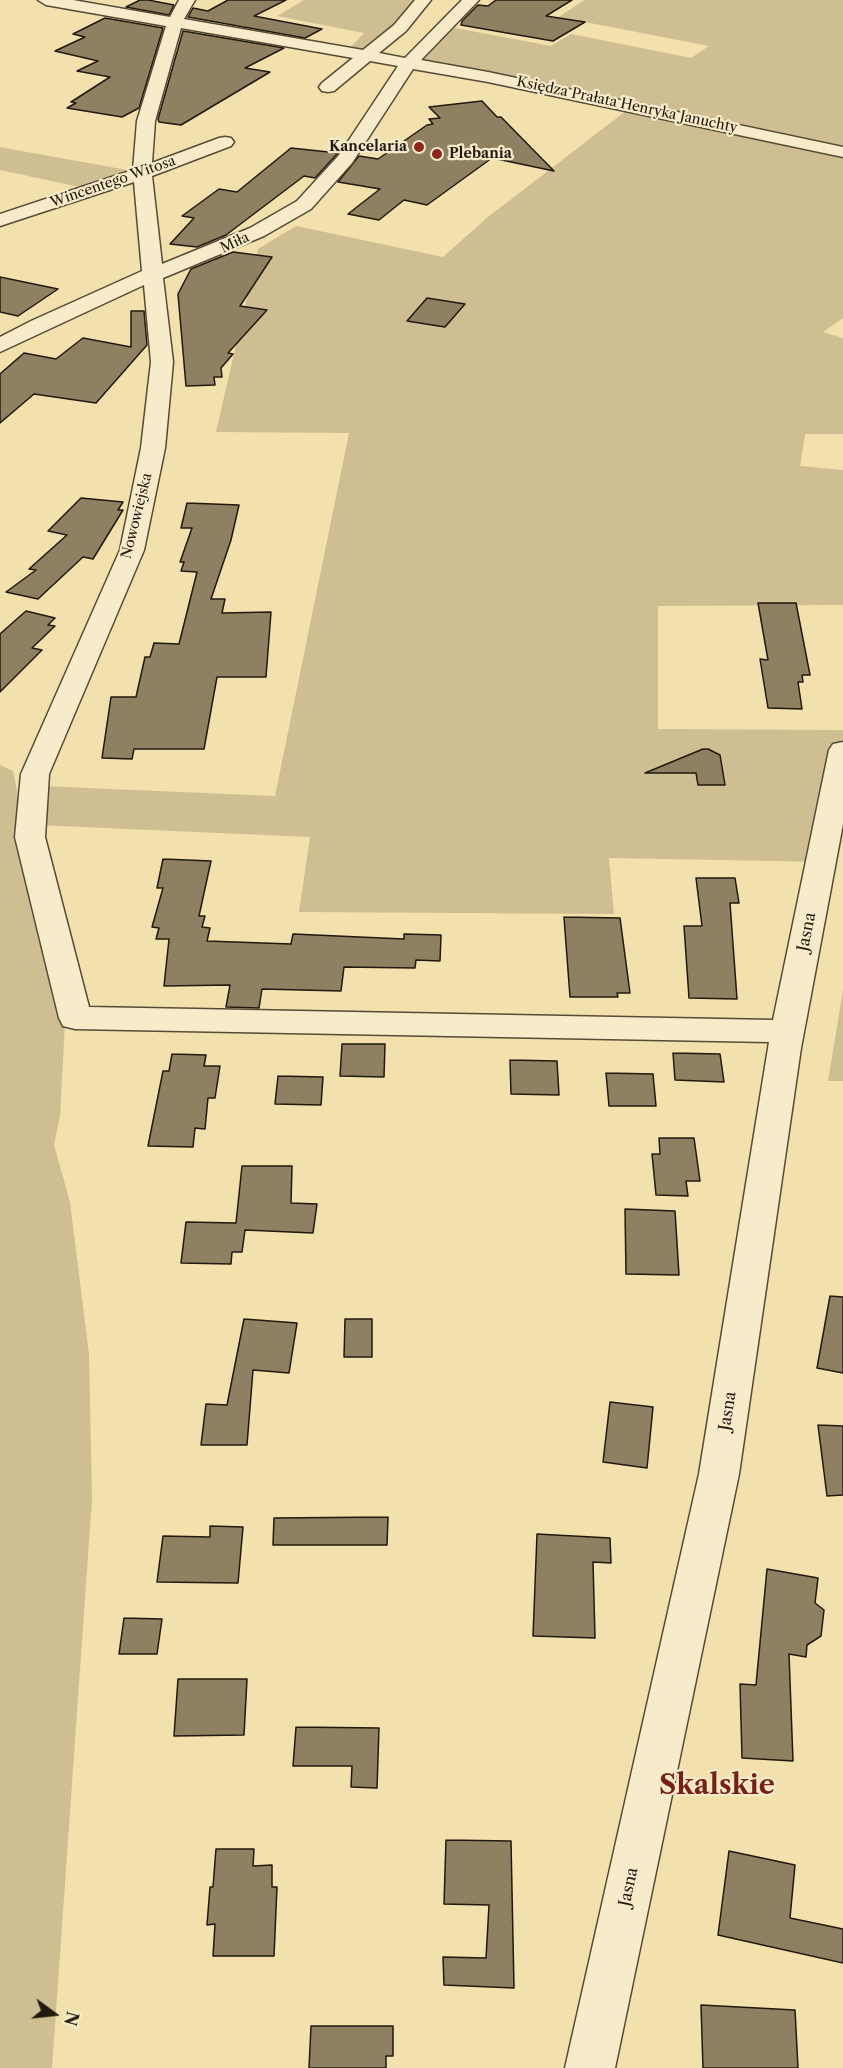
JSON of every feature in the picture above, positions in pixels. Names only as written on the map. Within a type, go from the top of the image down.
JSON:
[{"type":"street","points":[[46,0],[410,63]]},
{"type":"street","name":"Nowowiejska","points":[[187,0],[175,22],[146,121],[142,173],[162,362],[153,448],[132,550],[35,774],[30,837],[75,1018],[788,1030]]},
{"type":"street","points":[[328,87],[400,28],[423,0]]},
{"type":"street","name":"Miła","points":[[0,346],[133,282],[230,245],[304,205],[346,159],[410,63],[471,0]]},
{"type":"street","name":"Księdza Prałata Henryka Januchty","points":[[410,63],[633,106],[843,152]]},
{"type":"street","name":"Wincentego Witosa","points":[[0,220],[142,173],[225,142]]},
{"type":"street","name":"Jasna","points":[[590,2068],[719,1474],[788,1030],[843,750]]},
{"type":"shaded area","points":[[304,0],[417,0],[395,27],[372,46],[362,49],[351,47],[364,33],[277,16]]},
{"type":"shaded area","points":[[584,0],[843,0],[843,318],[823,332],[843,338],[843,434],[805,434],[800,466],[843,470],[843,605],[658,606],[658,729],[843,730],[843,785],[827,862],[609,858],[614,914],[299,912],[310,837],[36,825],[41,786],[275,796],[349,433],[216,432],[258,249],[296,226],[443,257],[488,217],[631,107],[415,65],[450,27],[551,46],[571,34],[691,58],[709,46],[559,17]]},
{"type":"shaded area","points":[[0,147],[138,172],[89,189],[0,170]]},
{"type":"shaded area","points":[[0,765],[13,771],[65,1022],[60,1116],[54,1145],[70,1202],[89,1354],[92,1499],[52,2068],[0,2068]]},
{"type":"shaded area","points":[[843,990],[843,1081],[828,1081]]},
{"type":"building","points":[[140,0],[174,5],[169,15],[126,7]]},
{"type":"building","points":[[228,0],[286,0],[254,16],[322,29],[305,38],[188,17],[193,8],[208,11]]},
{"type":"building","points":[[496,0],[572,0],[546,16],[585,22],[553,41],[461,25],[462,21],[478,5],[488,6]]},
{"type":"building","points":[[105,18],[163,28],[139,108],[122,117],[67,108],[76,103],[71,102],[110,77],[77,71],[98,61],[55,51],[85,37],[73,34]]},
{"type":"building","points":[[183,31],[284,48],[245,68],[270,72],[181,125],[159,122]]},
{"type":"building","points":[[482,101],[554,171],[492,158],[427,205],[404,200],[379,220],[348,214],[380,189],[338,182],[359,156],[378,159],[427,125],[433,124],[429,119],[440,118],[429,107]]},
{"type":"building","points":[[291,148],[338,153],[315,178],[304,176],[226,235],[197,247],[170,244],[194,218],[182,216],[219,189],[237,192]]},
{"type":"building","points":[[233,252],[272,257],[240,306],[267,310],[228,353],[233,354],[221,368],[222,377],[214,377],[215,385],[186,386],[178,294],[191,269]]},
{"type":"building","points":[[0,277],[58,289],[18,316],[0,312]]},
{"type":"building","points":[[427,298],[465,304],[445,327],[407,321]]},
{"type":"building","points":[[131,311],[144,311],[147,345],[96,403],[34,394],[0,423],[0,374],[24,353],[56,359],[83,338],[131,347]]},
{"type":"building","points":[[81,498],[123,502],[118,510],[123,510],[93,559],[83,557],[38,599],[6,592],[36,570],[29,569],[67,535],[48,531]]},
{"type":"building","points":[[187,503],[239,505],[231,540],[211,599],[225,599],[222,613],[271,612],[266,677],[217,677],[204,749],[134,749],[132,759],[102,758],[111,697],[136,697],[145,657],[150,657],[154,643],[179,644],[197,572],[181,571],[184,562],[180,562],[192,528],[181,528]]},
{"type":"building","points":[[758,603],[796,603],[810,675],[802,675],[803,682],[798,682],[802,709],[768,708],[760,659],[768,660]]},
{"type":"building","points":[[26,611],[55,618],[48,625],[55,626],[32,648],[42,650],[0,692],[0,634]]},
{"type":"building","points":[[703,749],[720,755],[725,785],[698,785],[696,773],[645,773]]},
{"type":"building","points":[[163,859],[211,861],[199,916],[205,916],[202,927],[210,928],[207,941],[291,944],[293,934],[404,939],[404,934],[441,935],[440,961],[416,960],[415,968],[344,967],[341,991],[262,989],[259,1008],[226,1007],[230,985],[164,986],[169,939],[156,939],[159,928],[152,927],[163,888],[157,888]]},
{"type":"building","points":[[696,878],[735,878],[739,903],[730,903],[737,999],[689,998],[684,926],[702,926]]},
{"type":"building","points":[[564,917],[620,918],[630,993],[617,993],[618,997],[570,997]]},
{"type":"building","points":[[342,1044],[385,1044],[384,1077],[340,1076]]},
{"type":"building","points":[[673,1053],[720,1054],[724,1082],[675,1080]]},
{"type":"building","points":[[172,1054],[206,1055],[204,1066],[220,1066],[215,1098],[208,1098],[205,1129],[195,1128],[193,1147],[148,1146],[163,1071],[169,1071]]},
{"type":"building","points":[[510,1060],[557,1061],[559,1095],[511,1094]]},
{"type":"building","points":[[606,1073],[653,1074],[656,1106],[609,1106]]},
{"type":"building","points":[[278,1076],[323,1077],[321,1105],[275,1104]]},
{"type":"building","points":[[659,1138],[694,1138],[700,1181],[686,1181],[688,1196],[656,1195],[652,1154],[660,1154]]},
{"type":"building","points":[[242,1166],[292,1166],[291,1203],[317,1204],[313,1233],[245,1230],[242,1252],[232,1252],[231,1264],[181,1263],[186,1222],[236,1223]]},
{"type":"building","points":[[625,1209],[675,1211],[679,1275],[626,1274]]},
{"type":"building","points":[[830,1296],[843,1297],[843,1373],[817,1368]]},
{"type":"building","points":[[244,1319],[297,1323],[289,1373],[253,1370],[247,1445],[201,1445],[206,1404],[227,1405]]},
{"type":"building","points":[[345,1319],[372,1319],[372,1357],[344,1357]]},
{"type":"building","points":[[610,1402],[653,1407],[647,1468],[603,1462]]},
{"type":"building","points":[[818,1425],[843,1426],[843,1495],[827,1496]]},
{"type":"building","points":[[388,1517],[387,1545],[273,1545],[274,1518]]},
{"type":"building","points":[[210,1526],[243,1527],[238,1583],[157,1582],[163,1536],[210,1537]]},
{"type":"building","points":[[537,1534],[610,1538],[611,1563],[593,1562],[595,1638],[533,1636]]},
{"type":"building","points":[[767,1569],[818,1578],[815,1603],[824,1610],[821,1636],[807,1645],[806,1657],[789,1654],[793,1761],[742,1758],[740,1684],[756,1685]]},
{"type":"building","points":[[124,1618],[162,1619],[157,1654],[119,1654]]},
{"type":"building","points":[[178,1679],[247,1679],[244,1735],[174,1736]]},
{"type":"building","points":[[296,1727],[379,1728],[377,1788],[351,1787],[352,1766],[293,1766]]},
{"type":"building","points":[[446,1840],[511,1841],[514,1988],[444,1985],[443,1957],[486,1958],[489,1905],[444,1904]]},
{"type":"building","points":[[216,1849],[254,1849],[253,1866],[272,1865],[272,1887],[277,1887],[274,1956],[213,1956],[215,1924],[207,1925]]},
{"type":"building","points":[[729,1851],[795,1865],[790,1918],[843,1929],[843,1963],[718,1935]]},
{"type":"building","points":[[701,2005],[795,2010],[798,2068],[703,2068]]},
{"type":"building","points":[[311,2026],[393,2026],[393,2056],[386,2056],[386,2068],[309,2068]]},
{"type":"place","name":"Kancelaria","points":[[419,147]]},
{"type":"place","name":"Plebania","points":[[437,154]]},
{"type":"district","name":"Skalskie","points":[[717,1786]]}]
